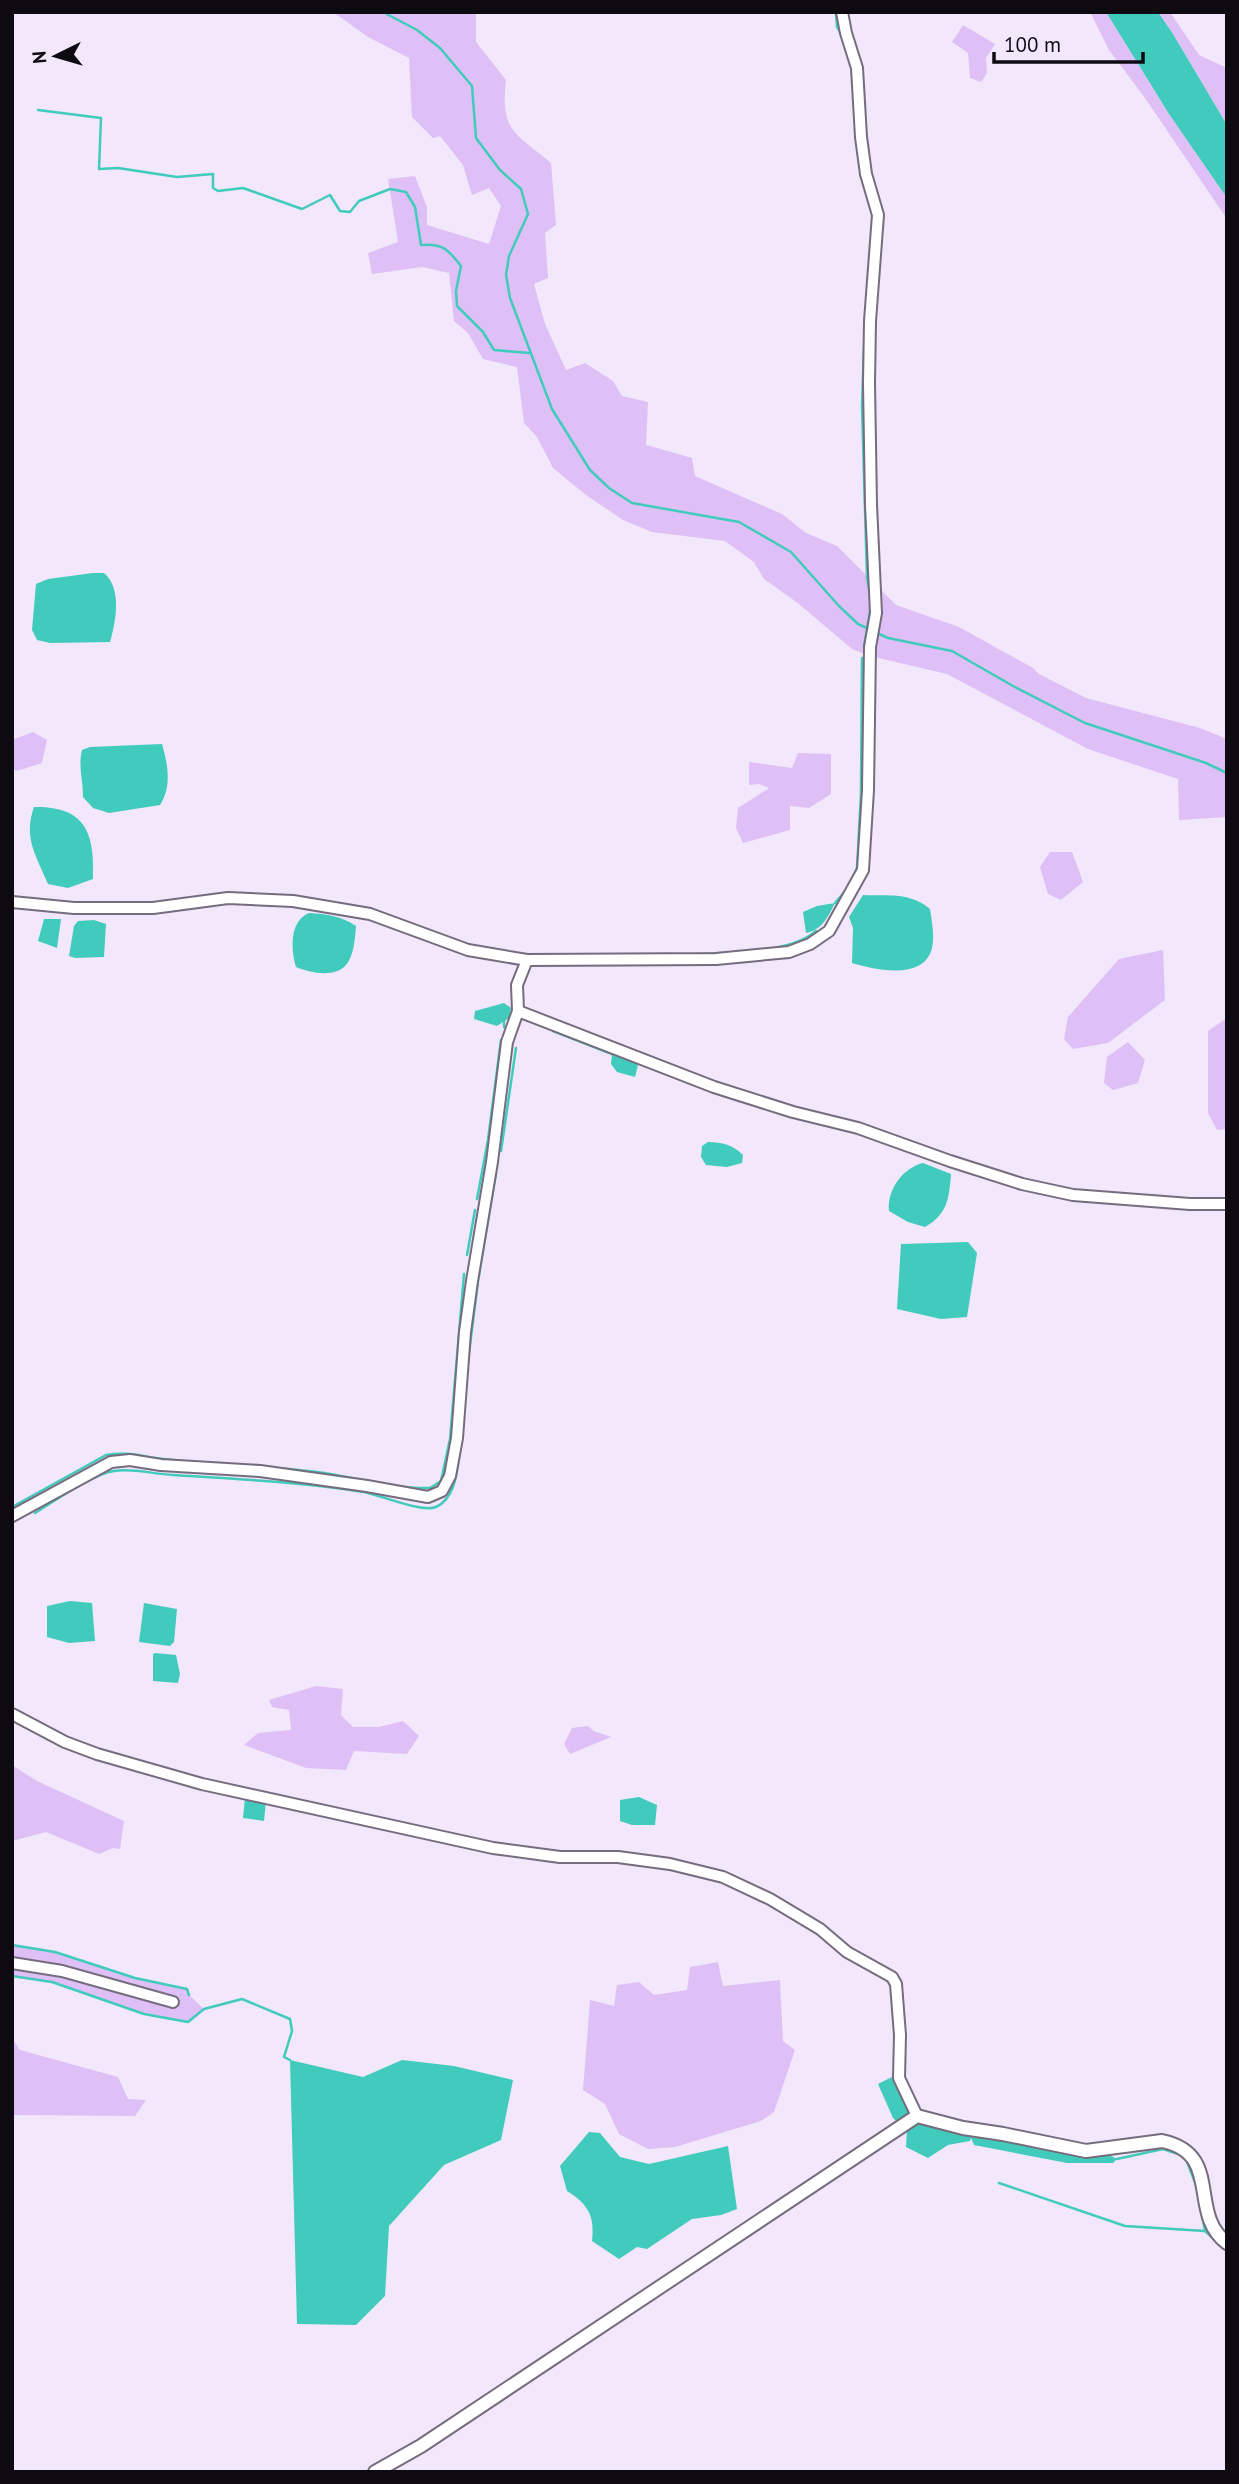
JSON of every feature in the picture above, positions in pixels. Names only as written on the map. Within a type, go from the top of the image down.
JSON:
[{"type":"street","points":[[12,902],[85,908],[153,908],[229,898],[293,901],[370,914],[468,950],[527,960],[716,959],[789,952],[810,944],[829,931],[863,870],[868,790],[870,647],[876,613],[869,383],[870,321],[878,215],[864,162],[857,68],[842,12]]},
{"type":"street","points":[[12,1516],[111,1462],[130,1460],[161,1465],[260,1471],[428,1497],[442,1491],[450,1476],[457,1438],[465,1332],[492,1162],[507,1042],[518,1011],[517,985],[527,960]]},
{"type":"street","points":[[518,1011],[714,1087],[858,1128],[1022,1184],[1073,1195],[1190,1204],[1227,1204]]},
{"type":"street","points":[[12,1714],[65,1742],[96,1754],[202,1784],[493,1848],[560,1857],[618,1857],[670,1864],[723,1877],[771,1899],[820,1929],[847,1952],[892,1978],[896,1984],[900,2035],[899,2078],[917,2116]]},
{"type":"street","points":[[12,1963],[62,1971],[173,2002]]},
{"type":"street","points":[[375,2472],[433,2439],[917,2116],[963,2128],[1086,2151],[1162,2141],[1174,2144],[1190,2152],[1200,2173],[1209,2221],[1216,2235],[1227,2243]]},
{"type":"shaded area","points":[[333,12],[476,12],[476,42],[506,80],[505,111],[508,121],[519,137],[551,163],[556,225],[545,233],[548,278],[534,284],[545,324],[566,370],[585,363],[613,381],[622,396],[648,402],[646,445],[692,458],[695,476],[782,514],[806,533],[837,546],[896,605],[959,627],[1086,698],[1200,728],[1227,739],[1227,817],[1179,820],[1178,779],[1088,749],[947,674],[870,656],[852,649],[799,604],[764,579],[754,562],[725,541],[652,532],[623,520],[553,468],[537,437],[524,423],[517,367],[483,359],[468,333],[454,321],[449,273],[422,267],[372,274],[368,253],[398,242],[388,179],[415,176],[427,207],[427,225],[489,244],[501,206],[489,188],[472,195],[463,165],[440,136],[433,138],[412,117],[409,58],[368,37]]},
{"type":"shaded area","points":[[1090,12],[1106,12],[1169,114],[1227,198],[1227,219],[1109,50]]},
{"type":"shaded area","points":[[1106,12],[1158,12],[1173,34],[1227,125],[1227,198],[1169,114]]},
{"type":"shaded area","points":[[1158,12],[1170,12],[1199,55],[1227,68],[1227,125],[1173,34]]},
{"type":"shaded area","points":[[963,25],[995,44],[986,58],[987,73],[981,82],[970,78],[968,53],[952,42]]},
{"type":"shaded area","points":[[104,573],[113,587],[116,605],[110,642],[50,643],[37,640],[32,630],[36,584],[48,579]]},
{"type":"shaded area","points":[[33,732],[47,740],[42,763],[17,771],[12,768],[12,740]]},
{"type":"shaded area","points":[[162,744],[168,775],[160,805],[109,813],[93,808],[83,797],[82,750],[90,747]]},
{"type":"shaded area","points":[[798,753],[831,754],[831,794],[809,808],[790,806],[790,830],[743,843],[736,828],[738,808],[769,788],[759,784],[749,785],[749,762],[792,768]]},
{"type":"shaded area","points":[[34,807],[65,811],[83,825],[92,848],[93,879],[68,888],[48,884],[30,837]]},
{"type":"shaded area","points":[[1050,852],[1072,852],[1083,882],[1061,900],[1048,894],[1040,867]]},
{"type":"shaded area","points":[[863,895],[907,897],[930,909],[933,943],[924,962],[905,970],[871,968],[852,963],[853,928],[849,917]]},
{"type":"shaded area","points":[[835,903],[820,926],[806,933],[803,912]]},
{"type":"shaded area","points":[[309,913],[334,916],[356,926],[351,957],[346,965],[336,972],[322,973],[296,967],[293,937],[298,922]]},
{"type":"shaded area","points":[[44,919],[61,919],[57,948],[38,941]]},
{"type":"shaded area","points":[[94,920],[106,924],[104,957],[69,956],[74,926],[78,921]]},
{"type":"shaded area","points":[[1163,950],[1165,1000],[1108,1043],[1073,1049],[1064,1039],[1068,1017],[1119,959]]},
{"type":"shaded area","points":[[504,1003],[511,1008],[509,1018],[497,1026],[474,1019],[475,1011]]},
{"type":"shaded area","points":[[1227,1018],[1227,1129],[1217,1130],[1208,1113],[1208,1031]]},
{"type":"shaded area","points":[[1128,1042],[1145,1060],[1138,1083],[1113,1090],[1104,1083],[1107,1057]]},
{"type":"shaded area","points":[[612,1054],[630,1057],[638,1065],[635,1077],[617,1072],[611,1064]]},
{"type":"shaded area","points":[[708,1142],[731,1146],[743,1155],[742,1163],[727,1167],[706,1165],[701,1157],[702,1146]]},
{"type":"shaded area","points":[[923,1163],[951,1174],[946,1205],[938,1217],[925,1227],[908,1222],[889,1211],[891,1195],[898,1181],[909,1170]]},
{"type":"shaded area","points":[[968,1242],[977,1253],[967,1317],[941,1319],[897,1309],[901,1244]]},
{"type":"shaded area","points":[[70,1601],[92,1603],[95,1641],[69,1643],[47,1637],[47,1606]]},
{"type":"shaded area","points":[[144,1603],[177,1609],[174,1642],[170,1646],[139,1642]]},
{"type":"shaded area","points":[[155,1653],[176,1655],[180,1674],[178,1683],[153,1681]]},
{"type":"shaded area","points":[[316,1686],[343,1689],[341,1715],[353,1727],[379,1727],[403,1721],[419,1736],[407,1754],[354,1751],[346,1770],[306,1768],[244,1745],[258,1733],[291,1730],[289,1710],[272,1707],[269,1700]]},
{"type":"shaded area","points":[[588,1726],[611,1737],[570,1754],[564,1744],[572,1728]]},
{"type":"shaded area","points":[[12,1765],[37,1781],[124,1821],[120,1849],[113,1848],[99,1854],[46,1832],[12,1841]]},
{"type":"shaded area","points":[[639,1797],[657,1805],[655,1825],[632,1825],[620,1821],[620,1800]]},
{"type":"shaded area","points":[[245,1798],[266,1801],[264,1821],[243,1818]]},
{"type":"shaded area","points":[[12,1945],[55,1952],[135,1978],[187,1989],[189,1995],[204,2009],[188,2022],[144,2014],[52,1982],[12,1976]]},
{"type":"shaded area","points":[[718,1962],[723,1986],[780,1980],[783,2041],[795,2050],[774,2112],[761,2121],[675,2147],[648,2149],[619,2134],[605,2104],[583,2090],[590,2000],[614,2006],[617,1985],[639,1982],[654,1995],[687,1990],[690,1967]]},
{"type":"shaded area","points":[[12,2038],[20,2050],[118,2077],[128,2099],[146,2100],[135,2116],[12,2115]]},
{"type":"shaded area","points":[[290,2060],[363,2077],[402,2060],[454,2066],[513,2080],[501,2140],[444,2165],[389,2226],[385,2296],[356,2325],[297,2324]]},
{"type":"shaded area","points":[[894,2076],[909,2114],[899,2124],[893,2118],[878,2084]]},
{"type":"shaded area","points":[[919,2121],[972,2133],[972,2137],[997,2136],[1056,2152],[1099,2154],[1117,2159],[1113,2163],[1067,2163],[974,2145],[971,2138],[970,2141],[948,2145],[928,2158],[906,2147],[907,2128]]},
{"type":"shaded area","points":[[589,2132],[600,2133],[620,2157],[649,2164],[728,2146],[737,2209],[721,2215],[692,2219],[647,2249],[637,2247],[619,2259],[592,2241],[591,2218],[585,2206],[567,2191],[560,2166]]},
{"type":"waterway","points":[[383,12],[417,30],[440,48],[472,86],[476,138],[500,170],[521,189],[528,214],[509,256],[506,275],[510,298],[552,409],[590,470],[609,488],[632,503],[739,522],[791,552],[839,606],[858,624],[871,630]]},
{"type":"waterway","points":[[836,12],[837,27],[841,34]]},
{"type":"waterway","points":[[38,110],[101,118],[99,169],[118,168],[177,177],[213,174],[213,188],[218,191],[243,188],[302,209],[330,195],[340,211],[350,212],[359,201],[390,189],[406,192],[415,207],[421,245],[444,248],[461,266],[456,291],[457,306],[483,332],[494,350],[529,353]]},
{"type":"waterway","points":[[857,150],[865,188]]},
{"type":"waterway","points":[[864,347],[862,406],[867,577],[870,595]]},
{"type":"waterway","points":[[864,647],[871,605]]},
{"type":"waterway","points":[[877,633],[888,638],[952,651],[1085,723],[1206,763],[1227,773]]},
{"type":"waterway","points":[[853,878],[857,868],[861,794],[862,658]]},
{"type":"waterway","points":[[835,903],[847,889]]},
{"type":"waterway","points":[[702,954],[778,947],[792,944],[816,931]]},
{"type":"waterway","points":[[504,1021],[504,1027]]},
{"type":"waterway","points":[[553,1031],[612,1054]]},
{"type":"waterway","points":[[477,1199],[501,1040]]},
{"type":"waterway","points":[[501,1151],[516,1048]]},
{"type":"waterway","points":[[468,1361],[496,1173]]},
{"type":"waterway","points":[[467,1255],[475,1210]]},
{"type":"waterway","points":[[12,1507],[106,1455],[114,1454],[304,1471],[390,1485],[430,1488],[441,1481],[450,1439],[464,1274]]},
{"type":"waterway","points":[[35,1513],[95,1477],[121,1470],[340,1489],[430,1508],[443,1503],[452,1490],[460,1451]]},
{"type":"waterway","points":[[12,1945],[55,1952],[135,1978],[187,1989],[189,1995]]},
{"type":"waterway","points":[[12,1976],[52,1982],[144,2014],[188,2022],[204,2009],[242,1999],[290,2019],[292,2031],[284,2057],[290,2060]]},
{"type":"waterway","points":[[1117,2159],[1163,2149],[1181,2155]]},
{"type":"waterway","points":[[1186,2159],[1196,2185]]},
{"type":"waterway","points":[[999,2183],[1125,2226],[1205,2231]]},
{"type":"waterway","points":[[1201,2209],[1205,2231],[1227,2251]]}]
